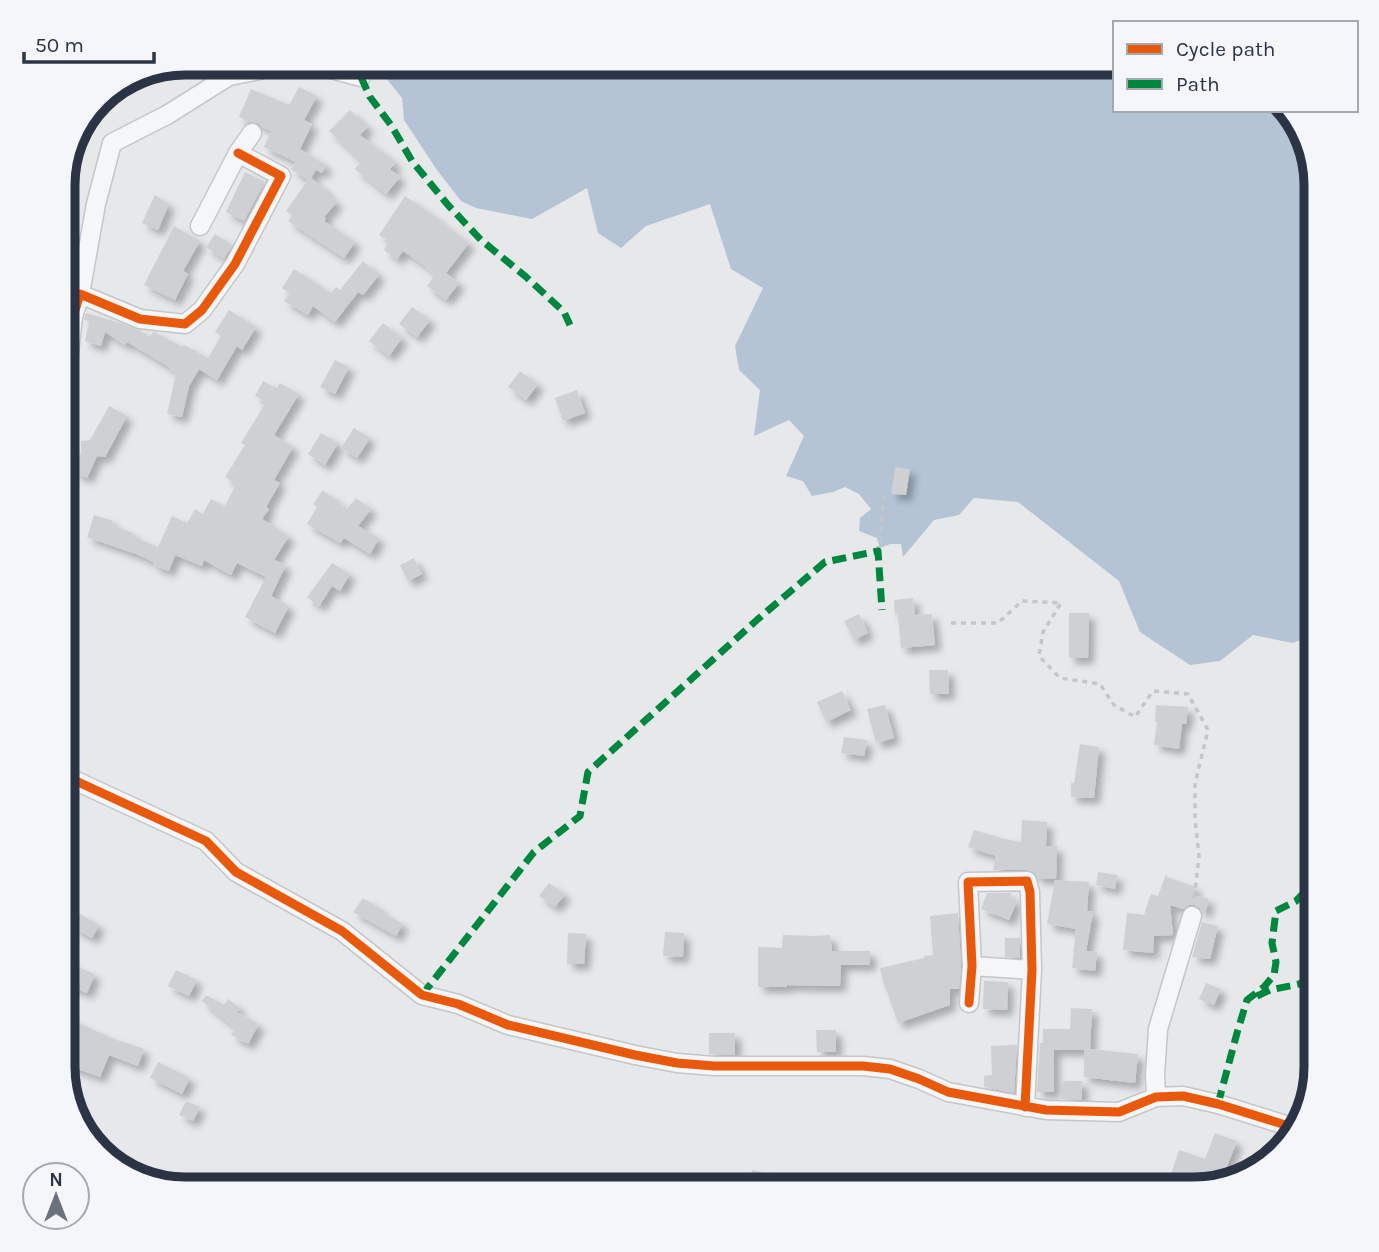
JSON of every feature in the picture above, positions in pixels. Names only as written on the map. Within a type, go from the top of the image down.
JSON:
[{"type":"street","points":[[75,310],[96,204],[112,143],[167,115],[234,75]]},
{"type":"street","points":[[354,75],[361,77]]},
{"type":"street","points":[[200,226],[238,153],[252,133]]},
{"type":"street","points":[[80,294],[140,319],[185,324],[202,310],[235,264],[281,176],[238,153]]},
{"type":"street","points":[[75,781],[206,841],[236,872],[342,932],[422,995],[458,1004],[508,1024],[677,1063],[714,1066],[863,1066],[890,1069],[948,1092],[1046,1110],[1119,1112],[1156,1097],[1183,1096],[1286,1125]]},
{"type":"street","points":[[969,1003],[972,966],[968,882],[1027,881],[1030,892],[1031,970],[1025,1107]]},
{"type":"street","points":[[1156,1097],[1158,1028],[1192,916]]},
{"type":"street","points":[[972,966],[1031,970]]},
{"type":"path","points":[[878,551],[884,496]]},
{"type":"path","points":[[951,623],[998,623],[1022,601],[1061,603],[1043,632],[1039,656],[1060,678],[1101,684],[1114,705],[1135,717],[1153,691],[1188,694],[1208,730],[1195,784],[1199,856],[1192,916]]},
{"type":"water","points":[[384,75],[1113,75],[1113,112],[1274,112],[1285,124],[1295,143],[1304,178],[1304,639],[1293,643],[1253,635],[1220,661],[1190,665],[1140,632],[1119,581],[1018,502],[974,498],[959,515],[934,520],[903,557],[901,544],[880,548],[877,538],[859,531],[860,518],[871,509],[859,494],[845,487],[812,496],[803,481],[786,476],[804,436],[789,420],[754,436],[760,390],[739,370],[735,346],[763,288],[731,269],[710,204],[646,226],[621,248],[598,233],[587,188],[532,219],[476,208],[461,201],[437,170],[404,120],[402,98]]},
{"type":"building","points":[[299,87],[317,96],[304,120],[312,124],[300,149],[326,165],[322,173],[316,170],[311,178],[337,202],[324,217],[324,221],[355,242],[344,258],[288,221],[292,215],[286,211],[308,180],[291,169],[296,162],[264,147],[271,131],[258,123],[239,117],[251,89],[289,105]]},
{"type":"building","points":[[350,110],[368,127],[360,135],[396,163],[390,169],[400,177],[386,194],[355,169],[361,161],[329,131]]},
{"type":"building","points":[[245,172],[265,182],[244,221],[226,212]]},
{"type":"building","points":[[155,195],[169,204],[158,230],[142,223]]},
{"type":"building","points":[[405,196],[469,243],[446,273],[459,283],[446,300],[427,286],[435,275],[428,268],[403,251],[397,259],[384,250],[389,241],[379,235]]},
{"type":"building","points":[[174,226],[200,241],[183,271],[188,274],[175,300],[144,285]]},
{"type":"building","points":[[215,234],[232,245],[224,259],[206,247]]},
{"type":"building","points":[[363,261],[379,275],[363,295],[358,292],[335,322],[313,306],[308,315],[284,301],[290,293],[282,288],[294,269],[331,293],[336,287],[340,290]]},
{"type":"building","points":[[412,307],[430,320],[417,337],[399,324]]},
{"type":"building","points":[[229,310],[256,327],[242,350],[237,346],[217,380],[199,369],[189,386],[182,417],[167,414],[176,374],[171,368],[105,332],[101,346],[85,341],[89,322],[84,319],[86,313],[139,330],[150,337],[155,332],[208,358],[221,336],[215,332]]},
{"type":"building","points":[[383,323],[402,338],[389,356],[369,341]]},
{"type":"building","points":[[335,360],[349,367],[335,394],[320,387]]},
{"type":"building","points":[[520,371],[538,384],[526,400],[508,387]]},
{"type":"building","points":[[263,381],[277,388],[280,383],[299,394],[274,435],[293,447],[274,480],[280,483],[262,519],[289,536],[274,560],[286,565],[271,596],[289,606],[275,633],[245,617],[266,577],[237,563],[231,575],[204,560],[202,566],[175,555],[169,571],[136,554],[87,537],[94,515],[113,521],[112,525],[158,547],[172,516],[187,523],[195,509],[203,514],[211,499],[225,506],[236,484],[225,477],[245,445],[241,443],[266,402],[255,396]]},
{"type":"building","points":[[577,390],[585,413],[563,421],[555,398]]},
{"type":"building","points":[[109,406],[127,416],[105,457],[97,456],[87,478],[75,472],[75,465],[81,453],[81,441],[90,440]]},
{"type":"building","points":[[354,428],[370,438],[357,458],[341,448]]},
{"type":"building","points":[[321,433],[338,443],[325,465],[308,454]]},
{"type":"building","points":[[895,467],[910,469],[906,495],[891,494]]},
{"type":"building","points":[[323,490],[347,509],[356,498],[371,509],[358,526],[379,538],[370,554],[344,538],[340,543],[307,524],[317,507],[313,504]]},
{"type":"building","points":[[414,558],[422,574],[408,581],[400,565]]},
{"type":"building","points":[[332,563],[350,574],[340,591],[332,586],[319,606],[307,597]]},
{"type":"building","points":[[913,598],[915,615],[932,614],[935,645],[901,648],[894,600]]},
{"type":"building","points":[[1069,613],[1089,613],[1088,658],[1069,658]]},
{"type":"building","points":[[859,614],[868,633],[854,640],[844,621]]},
{"type":"building","points":[[929,670],[948,670],[949,694],[930,694]]},
{"type":"building","points":[[842,691],[851,710],[826,722],[817,702]]},
{"type":"building","points":[[885,705],[894,738],[876,743],[867,709]]},
{"type":"building","points":[[1156,705],[1188,707],[1186,724],[1182,724],[1179,749],[1154,745]]},
{"type":"building","points":[[844,737],[867,740],[864,756],[841,753]]},
{"type":"building","points":[[1080,744],[1099,747],[1094,798],[1071,797],[1071,783],[1074,783]]},
{"type":"building","points":[[1022,820],[1047,822],[1046,846],[1057,846],[1056,879],[1038,878],[1035,873],[1027,870],[993,870],[996,856],[968,847],[974,830],[1021,842]]},
{"type":"building","points":[[1098,872],[1117,875],[1115,889],[1096,885]]},
{"type":"building","points":[[1166,874],[1167,877],[1196,887],[1193,895],[1209,899],[1205,915],[1195,905],[1183,909],[1170,905],[1173,935],[1154,936],[1153,953],[1123,950],[1127,913],[1144,915],[1151,894],[1158,896]]},
{"type":"building","points":[[1055,880],[1089,882],[1087,911],[1093,912],[1086,951],[1097,952],[1095,971],[1072,968],[1076,929],[1047,924]]},
{"type":"building","points":[[549,883],[565,894],[555,907],[539,896]]},
{"type":"building","points":[[987,893],[1011,893],[1010,899],[1017,901],[1009,920],[981,909]]},
{"type":"building","points":[[363,898],[381,909],[379,911],[403,924],[396,936],[353,912]]},
{"type":"building","points":[[958,913],[961,966],[959,989],[950,989],[950,1005],[898,1023],[880,968],[933,955],[930,916]]},
{"type":"building","points":[[80,914],[99,925],[92,938],[75,929],[75,922]]},
{"type":"building","points":[[1202,922],[1218,926],[1210,959],[1192,957]]},
{"type":"building","points":[[665,932],[684,933],[683,957],[663,956]]},
{"type":"building","points":[[568,933],[586,934],[584,964],[567,964]]},
{"type":"building","points":[[783,935],[830,935],[832,951],[870,951],[870,965],[841,965],[840,986],[758,987],[758,947],[782,948]]},
{"type":"building","points":[[1005,938],[1020,938],[1020,958],[1005,957]]},
{"type":"building","points":[[75,966],[95,974],[87,993],[75,988]]},
{"type":"building","points":[[176,970],[197,980],[189,996],[168,986]]},
{"type":"building","points":[[984,981],[1008,982],[1007,1010],[983,1009]]},
{"type":"building","points":[[1206,983],[1221,989],[1214,1005],[1199,999]]},
{"type":"building","points":[[206,995],[224,1005],[228,999],[240,1008],[237,1012],[259,1024],[248,1044],[231,1035],[235,1028],[202,1001]]},
{"type":"building","points":[[1071,1008],[1092,1009],[1090,1049],[1138,1054],[1135,1083],[1084,1077],[1084,1050],[1054,1050],[1054,1092],[1037,1092],[1043,1029],[1070,1029]]},
{"type":"building","points":[[75,1021],[144,1049],[138,1066],[109,1055],[100,1077],[75,1068]]},
{"type":"building","points":[[816,1030],[836,1030],[836,1052],[817,1052]]},
{"type":"building","points":[[709,1033],[735,1033],[735,1055],[709,1054]]},
{"type":"building","points":[[1017,1045],[1014,1093],[984,1087],[984,1076],[992,1075],[991,1046]]},
{"type":"building","points":[[158,1062],[190,1078],[182,1094],[150,1078]]},
{"type":"building","points":[[1061,1081],[1082,1081],[1082,1100],[1061,1099]]},
{"type":"building","points":[[186,1101],[200,1107],[193,1121],[179,1115]]},
{"type":"building","points":[[1215,1133],[1237,1141],[1225,1172],[1215,1175],[1170,1177],[1179,1150],[1205,1159]]},
{"type":"building","points":[[752,1170],[781,1177],[750,1177]]},
{"type":"marked path","points":[[361,77],[370,97],[391,125],[412,161],[448,205],[481,240],[564,312],[570,325]]},
{"type":"marked path","points":[[422,995],[534,852],[580,816],[588,772],[825,562],[878,551],[882,610]]},
{"type":"marked path","points":[[1218,1104],[1247,1000],[1274,975],[1276,962],[1272,943],[1276,911],[1296,901],[1304,893]]},
{"type":"marked path","points":[[1257,996],[1304,981]]},
{"type":"cycle path","points":[[75,310],[80,294],[140,319],[185,324],[202,310],[235,264],[281,176],[238,153]]},
{"type":"cycle path","points":[[75,781],[206,841],[236,872],[342,931],[422,995],[458,1004],[508,1025],[677,1063],[714,1066],[863,1066],[890,1069],[948,1092],[1046,1110],[1119,1112],[1156,1097],[1183,1096],[1286,1125]]},
{"type":"cycle path","points":[[969,1003],[972,966],[968,882],[1027,881],[1030,892],[1032,970],[1025,1107]]}]
